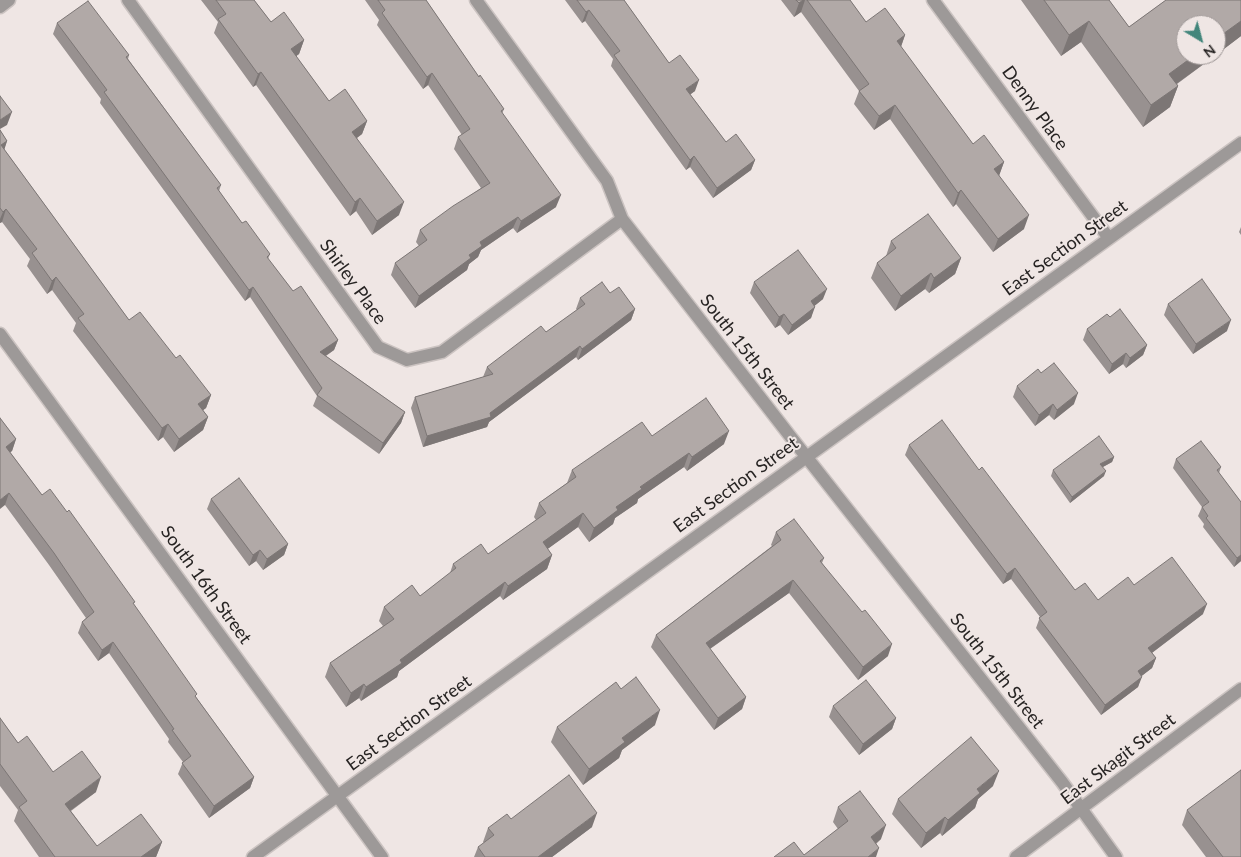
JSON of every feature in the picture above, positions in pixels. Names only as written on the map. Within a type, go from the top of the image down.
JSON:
[{"type":"street","points":[[0,7],[9,0]]},
{"type":"street","name":"Shirley Place","points":[[128,0],[378,347],[407,360],[442,352],[622,219]]},
{"type":"street","name":"South 15th Street","points":[[476,0],[607,181],[622,219],[1062,782],[1116,857]]},
{"type":"street","name":"Denny Place","points":[[933,0],[1108,238]]},
{"type":"street","name":"East Section Street","points":[[253,857],[1241,143]]},
{"type":"street","name":"South 16th Street","points":[[0,334],[382,857]]},
{"type":"street","name":"East Skagit Street","points":[[1016,857],[1241,689]]},
{"type":"building","points":[[216,0],[254,0],[271,22],[284,12],[304,40],[291,49],[329,101],[345,89],[367,121],[352,132],[404,202],[377,221],[360,198],[355,202],[261,72],[258,74],[218,19],[226,14]]},
{"type":"building","points":[[378,0],[426,0],[479,77],[480,75],[504,109],[501,111],[561,195],[521,221],[518,217],[480,242],[482,246],[469,255],[471,258],[419,296],[395,263],[427,240],[420,230],[453,206],[490,183],[458,137],[470,129],[432,73],[427,77],[382,13],[385,10]]},
{"type":"building","points":[[577,0],[624,0],[669,63],[680,55],[699,80],[686,89],[726,142],[736,134],[755,160],[717,188],[694,156],[690,160],[614,55],[620,51],[589,10],[586,12]]},
{"type":"building","points":[[807,0],[850,0],[866,22],[885,8],[905,35],[897,41],[973,144],[984,135],[1004,162],[994,169],[1029,215],[998,239],[961,190],[958,193],[895,105],[879,116],[859,91],[869,84]]},
{"type":"building","points":[[1044,0],[1109,0],[1129,27],[1166,0],[1241,0],[1241,21],[1226,32],[1226,15],[1176,15],[1176,65],[1181,65],[1169,74],[1178,86],[1151,105],[1089,21],[1069,35]]},
{"type":"building","points":[[88,1],[129,55],[126,57],[221,185],[217,188],[242,223],[246,221],[270,254],[267,257],[293,291],[301,286],[338,340],[320,352],[405,412],[383,443],[317,395],[322,388],[253,287],[249,290],[104,92],[107,90],[57,23]]},
{"type":"building","points":[[0,96],[12,112],[0,120]]},
{"type":"building","points":[[0,130],[7,141],[1,145],[129,320],[140,312],[176,358],[180,355],[211,395],[198,404],[208,417],[179,439],[168,424],[162,428],[78,318],[84,314],[56,277],[52,281],[32,253],[37,249],[6,209],[3,212],[0,208]]},
{"type":"building","points":[[928,214],[961,258],[934,278],[931,273],[901,296],[877,263],[896,248],[891,241]]},
{"type":"building","points":[[798,250],[827,289],[811,301],[815,307],[792,325],[784,314],[779,317],[754,282]]},
{"type":"building","points":[[1202,279],[1231,320],[1196,344],[1168,304]]},
{"type":"building","points":[[602,282],[610,293],[619,287],[635,309],[582,349],[580,346],[490,413],[491,417],[427,436],[415,397],[493,374],[487,367],[541,326],[546,332],[585,304],[580,298]]},
{"type":"building","points":[[1120,309],[1147,345],[1130,358],[1126,353],[1112,364],[1087,329],[1107,314],[1110,317]]},
{"type":"building","points":[[1054,363],[1078,393],[1057,410],[1053,404],[1039,415],[1017,386],[1038,369],[1041,373]]},
{"type":"building","points":[[706,398],[729,431],[692,457],[689,453],[640,487],[642,489],[616,507],[618,510],[594,528],[583,513],[543,542],[552,555],[508,586],[505,582],[400,660],[402,663],[366,687],[364,684],[351,693],[330,663],[394,619],[384,607],[412,585],[420,596],[456,568],[453,564],[481,544],[488,554],[546,513],[539,503],[576,477],[572,470],[642,422],[652,436]]},
{"type":"building","points":[[0,418],[16,439],[6,447],[42,495],[50,489],[67,512],[69,510],[135,602],[133,603],[197,694],[195,696],[254,777],[214,806],[182,763],[191,756],[113,642],[102,650],[82,622],[94,612],[54,553],[9,493],[0,500]]},
{"type":"building","points":[[942,420],[979,470],[982,467],[1075,590],[1085,583],[1098,600],[1128,577],[1134,585],[1172,557],[1207,604],[1148,648],[1156,658],[1138,671],[1142,677],[1105,705],[1039,618],[1047,612],[1015,568],[1007,574],[909,445]]},
{"type":"building","points":[[1099,436],[1114,457],[1100,464],[1106,471],[1072,497],[1053,470]]},
{"type":"building","points":[[1201,441],[1221,467],[1217,470],[1241,502],[1241,555],[1237,558],[1206,518],[1208,516],[1202,507],[1209,502],[1176,459]]},
{"type":"building","points":[[239,478],[288,544],[267,559],[260,550],[253,555],[211,499]]},
{"type":"building","points":[[794,519],[824,558],[820,561],[862,612],[865,610],[892,644],[863,667],[793,580],[706,643],[746,697],[718,718],[656,635],[781,540],[776,532]]},
{"type":"building","points":[[636,677],[660,710],[622,738],[625,742],[589,769],[557,727],[616,682],[621,689]]},
{"type":"building","points":[[866,680],[896,718],[863,744],[833,706]]},
{"type":"building","points":[[0,718],[18,743],[27,736],[53,772],[82,751],[101,777],[65,804],[97,846],[141,814],[162,842],[141,857],[55,857],[19,807],[27,801],[0,764]]},
{"type":"building","points":[[971,737],[999,771],[977,789],[980,793],[948,820],[945,817],[926,833],[898,799]]},
{"type":"building","points":[[1241,770],[1241,857],[1223,857],[1187,810]]},
{"type":"building","points":[[569,775],[597,813],[538,857],[485,857],[478,847],[494,835],[488,828],[507,814],[511,819]]},
{"type":"building","points":[[860,791],[886,825],[871,837],[879,848],[868,857],[774,857],[794,842],[804,855],[848,821],[838,807]]}]
